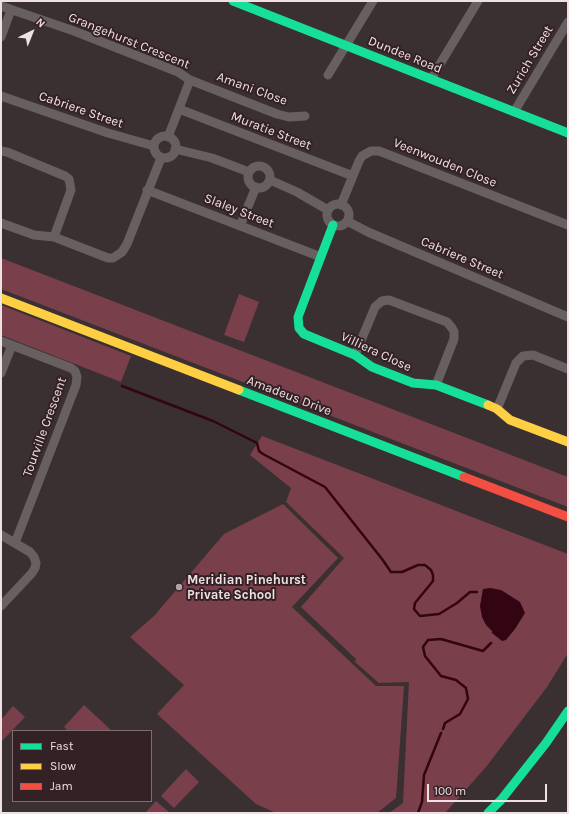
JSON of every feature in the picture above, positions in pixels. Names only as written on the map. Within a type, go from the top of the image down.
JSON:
[{"type":"street","points":[[328,76],[374,1]]},
{"type":"street","points":[[431,79],[478,1]]},
{"type":"street","name":"Dundee Road","points":[[237,2],[568,133]]},
{"type":"street","name":"Grangehurst Crescent","points":[[1,6],[74,31],[178,72],[190,80],[168,137]]},
{"type":"street","points":[[1,37],[11,10]]},
{"type":"street","name":"Zurich Street","points":[[514,112],[568,22]]},
{"type":"street","name":"Amani Close","points":[[190,80],[277,114],[289,117],[305,116]]},
{"type":"street","name":"Cabriere Street","points":[[1,96],[108,133],[154,146]]},
{"type":"street","name":"Muratie Street","points":[[179,109],[353,176]]},
{"type":"street","points":[[168,137],[173,140],[175,149],[171,156],[161,158],[154,152],[154,146],[159,138],[168,137]]},
{"type":"street","points":[[175,149],[212,158],[249,172]]},
{"type":"street","points":[[1,151],[8,152],[69,179],[71,185],[70,192],[54,237]]},
{"type":"street","name":"Veenwouden Close","points":[[341,205],[362,156],[371,151],[379,151],[568,225]]},
{"type":"street","points":[[1,223],[34,235],[54,237],[108,258],[115,257],[122,252],[127,244],[147,190],[161,158]]},
{"type":"street","points":[[255,166],[262,166],[268,170],[270,180],[264,186],[256,187],[249,181],[249,172],[255,166]]},
{"type":"street","points":[[270,180],[297,192],[328,210]]},
{"type":"street","points":[[240,226],[256,187]]},
{"type":"street","name":"Slaley Street","points":[[147,190],[321,257]]},
{"type":"street","points":[[334,205],[341,205],[348,212],[347,221],[342,225],[333,225],[328,220],[328,210],[334,205]]},
{"type":"street","name":"Cabriere Street","points":[[347,221],[368,232],[568,318]]},
{"type":"street","name":"Villiera Close","points":[[333,225],[298,317],[298,325],[301,331],[309,337],[355,355],[372,367],[413,383],[436,385],[497,409],[510,420],[568,442]]},
{"type":"street","name":"Amadeus Drive","points":[[1,298],[568,517]]},
{"type":"street","points":[[355,355],[374,307],[382,301],[390,300],[447,322],[452,328],[454,332],[454,339],[436,385]]},
{"type":"street","name":"Tourville Crescent","points":[[1,341],[71,368],[76,373],[77,381],[15,543]]},
{"type":"street","points":[[1,373],[12,345]]},
{"type":"street","points":[[497,409],[516,363],[523,356],[533,355],[568,369]]},
{"type":"street","points":[[1,535],[32,554],[36,560],[36,565],[32,573],[1,606]]},
{"type":"street","points":[[488,813],[501,800],[546,743],[568,711]]},
{"type":"shaded area","points":[[1,258],[568,477],[568,507],[1,289]]},
{"type":"shaded area","points":[[239,294],[259,302],[244,342],[224,335]]},
{"type":"shaded area","points":[[1,305],[131,356],[121,382],[1,335]]},
{"type":"shaded area","points":[[262,436],[568,554],[568,653],[547,687],[486,767],[445,813],[389,813],[403,803],[409,682],[379,683],[355,662],[356,659],[301,607],[344,558],[286,502],[291,488],[250,455]]},
{"type":"shaded area","points":[[283,504],[338,558],[292,607],[376,686],[404,686],[396,798],[377,813],[276,813],[256,804],[157,714],[184,685],[130,637],[154,616],[224,534]]},
{"type":"shaded area","points":[[490,588],[501,590],[520,602],[525,613],[506,640],[502,641],[492,633],[482,617],[480,606],[483,589]]},
{"type":"shaded area","points":[[84,705],[111,730],[67,730],[64,727]]},
{"type":"shaded area","points":[[13,706],[25,717],[1,742],[1,720]]},
{"type":"shaded area","points":[[186,769],[199,782],[174,808],[161,796]]},
{"type":"shaded area","points":[[156,801],[170,813],[145,813]]},
{"type":"waterway","points":[[122,386],[213,421],[257,443],[259,451],[263,454],[325,487],[391,572],[402,572],[418,565],[425,565],[431,570],[433,581],[415,603],[414,609],[420,616],[439,614],[457,603],[470,592],[477,592]]},
{"type":"waterway","points":[[443,729],[445,723],[460,714],[468,699],[466,688],[456,680],[441,676],[425,656],[423,647],[428,640],[441,639],[483,651],[491,643]]},
{"type":"waterway","points":[[418,813],[422,802],[424,775],[441,733]]},
{"type":"traffic: fast","points":[[233,1],[568,133]]},
{"type":"traffic: fast","points":[[333,225],[298,317],[299,328],[304,334],[355,355],[372,367],[413,383],[436,385],[488,405]]},
{"type":"traffic: fast","points":[[239,390],[464,477]]},
{"type":"traffic: fast","points":[[488,813],[501,800],[546,743],[568,711]]},
{"type":"traffic: slow","points":[[1,298],[239,390]]},
{"type":"traffic: slow","points":[[488,405],[497,409],[510,420],[568,442]]},
{"type":"traffic: jam","points":[[464,477],[568,517]]},
{"type":"place","name":"Meridian Pinehurst Private School","points":[[179,587]]}]
